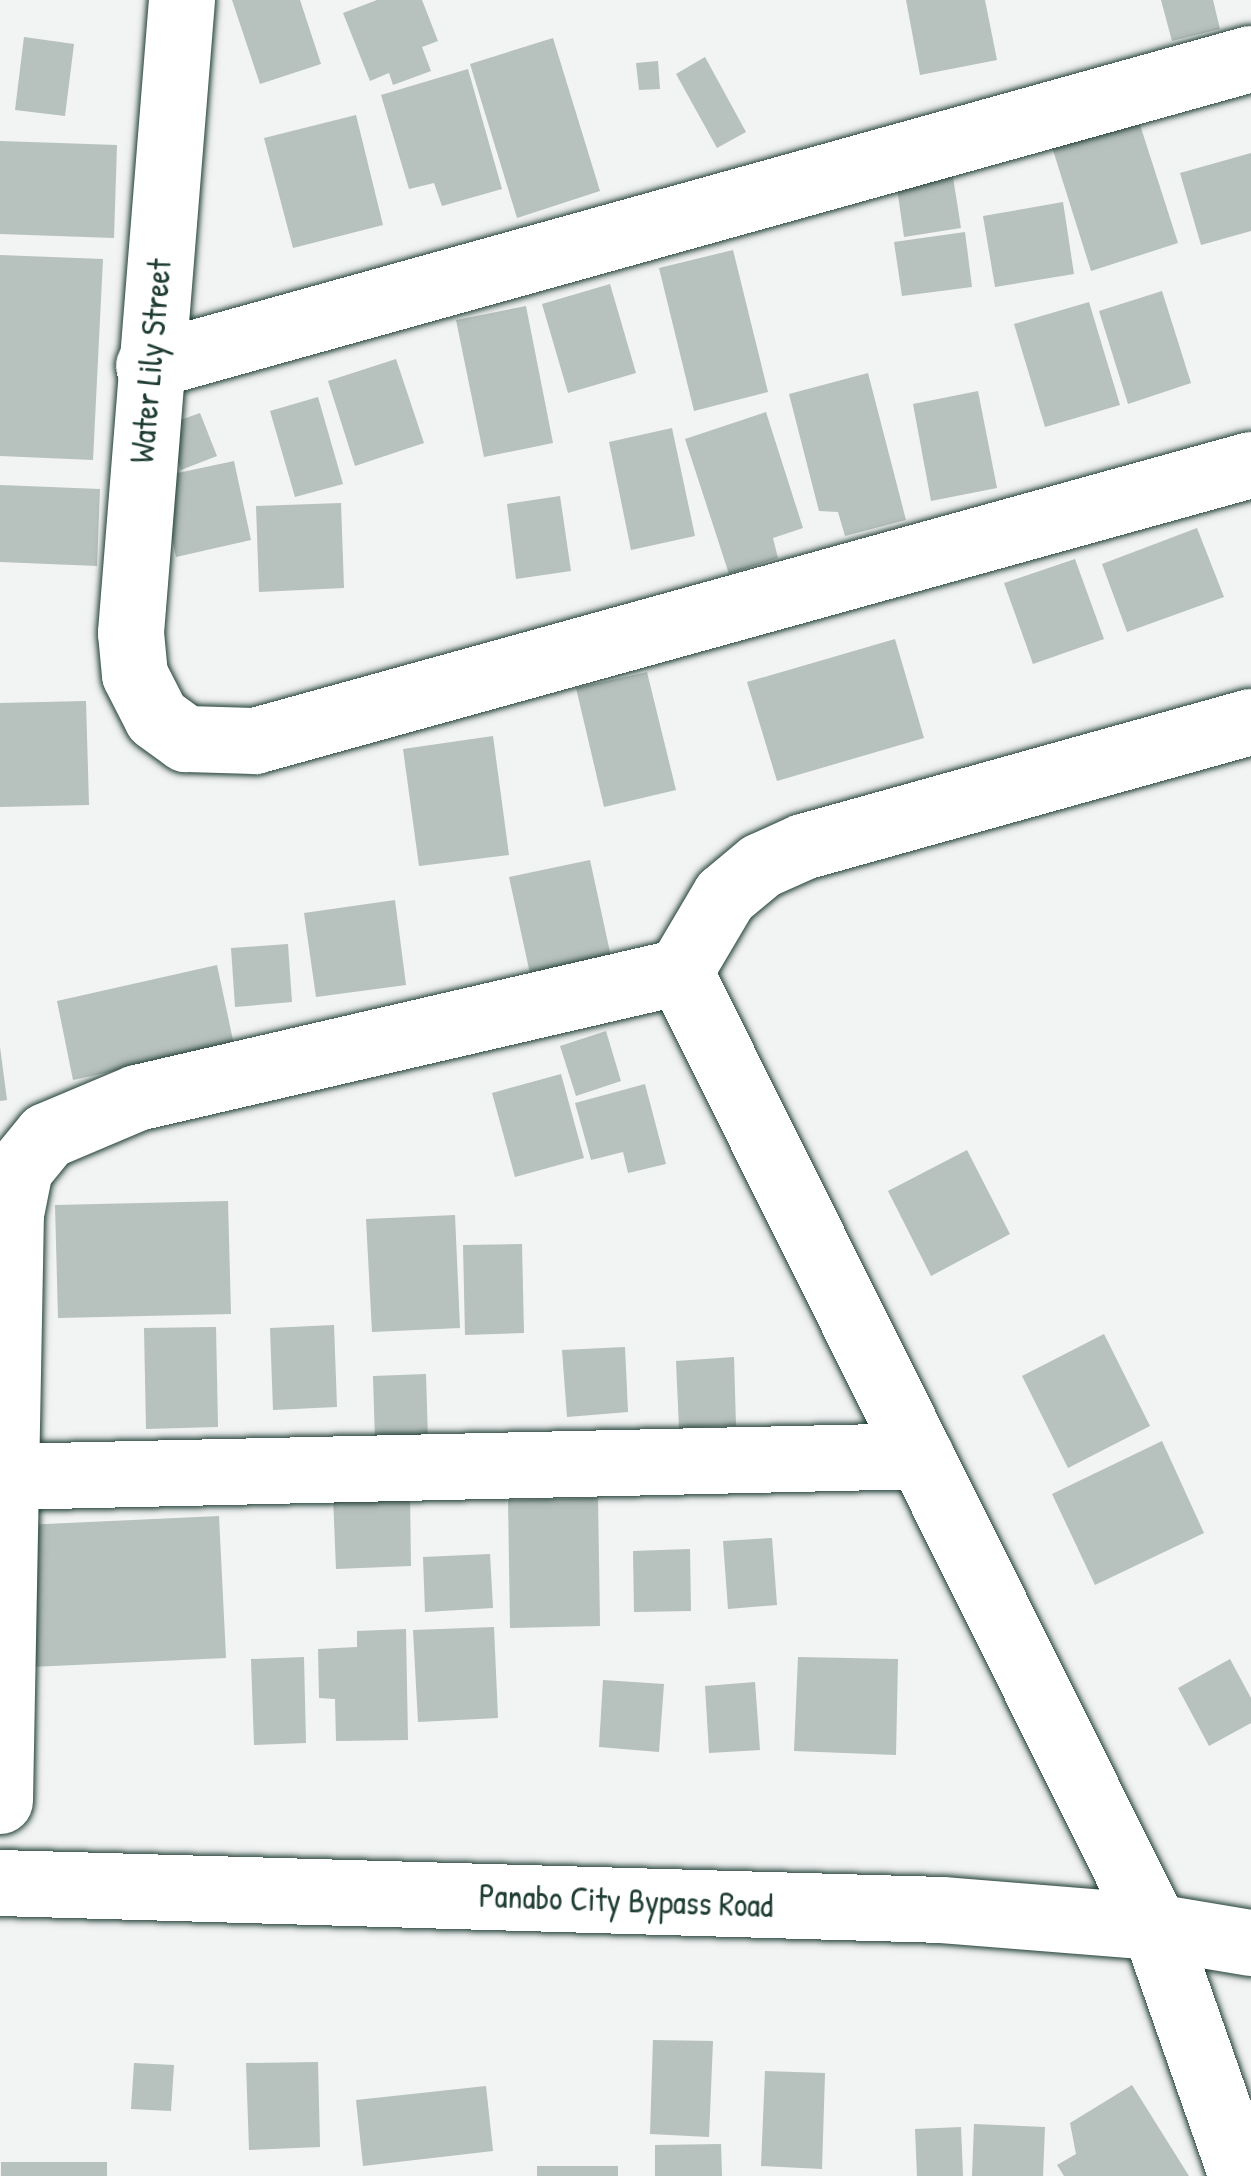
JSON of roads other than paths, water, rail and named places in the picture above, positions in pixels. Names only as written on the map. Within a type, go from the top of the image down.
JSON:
[{"type":"street","name":"Water Lily Street","points":[[182,0],[131,633],[135,675],[157,718],[186,739],[254,741],[1251,465]]},
{"type":"street","points":[[149,366],[1251,59]]},
{"type":"street","points":[[0,1801],[11,1214],[20,1168],[47,1136],[137,1098],[680,972],[725,896],[761,866],[803,847],[1251,722]]},
{"type":"street","points":[[680,972],[1155,1927],[1243,2176]]},
{"type":"street","points":[[6,1478],[921,1456]]},
{"type":"street","name":"Panabo City Bypass Road","points":[[0,1883],[942,1910],[1155,1927],[1251,1943]]}]
